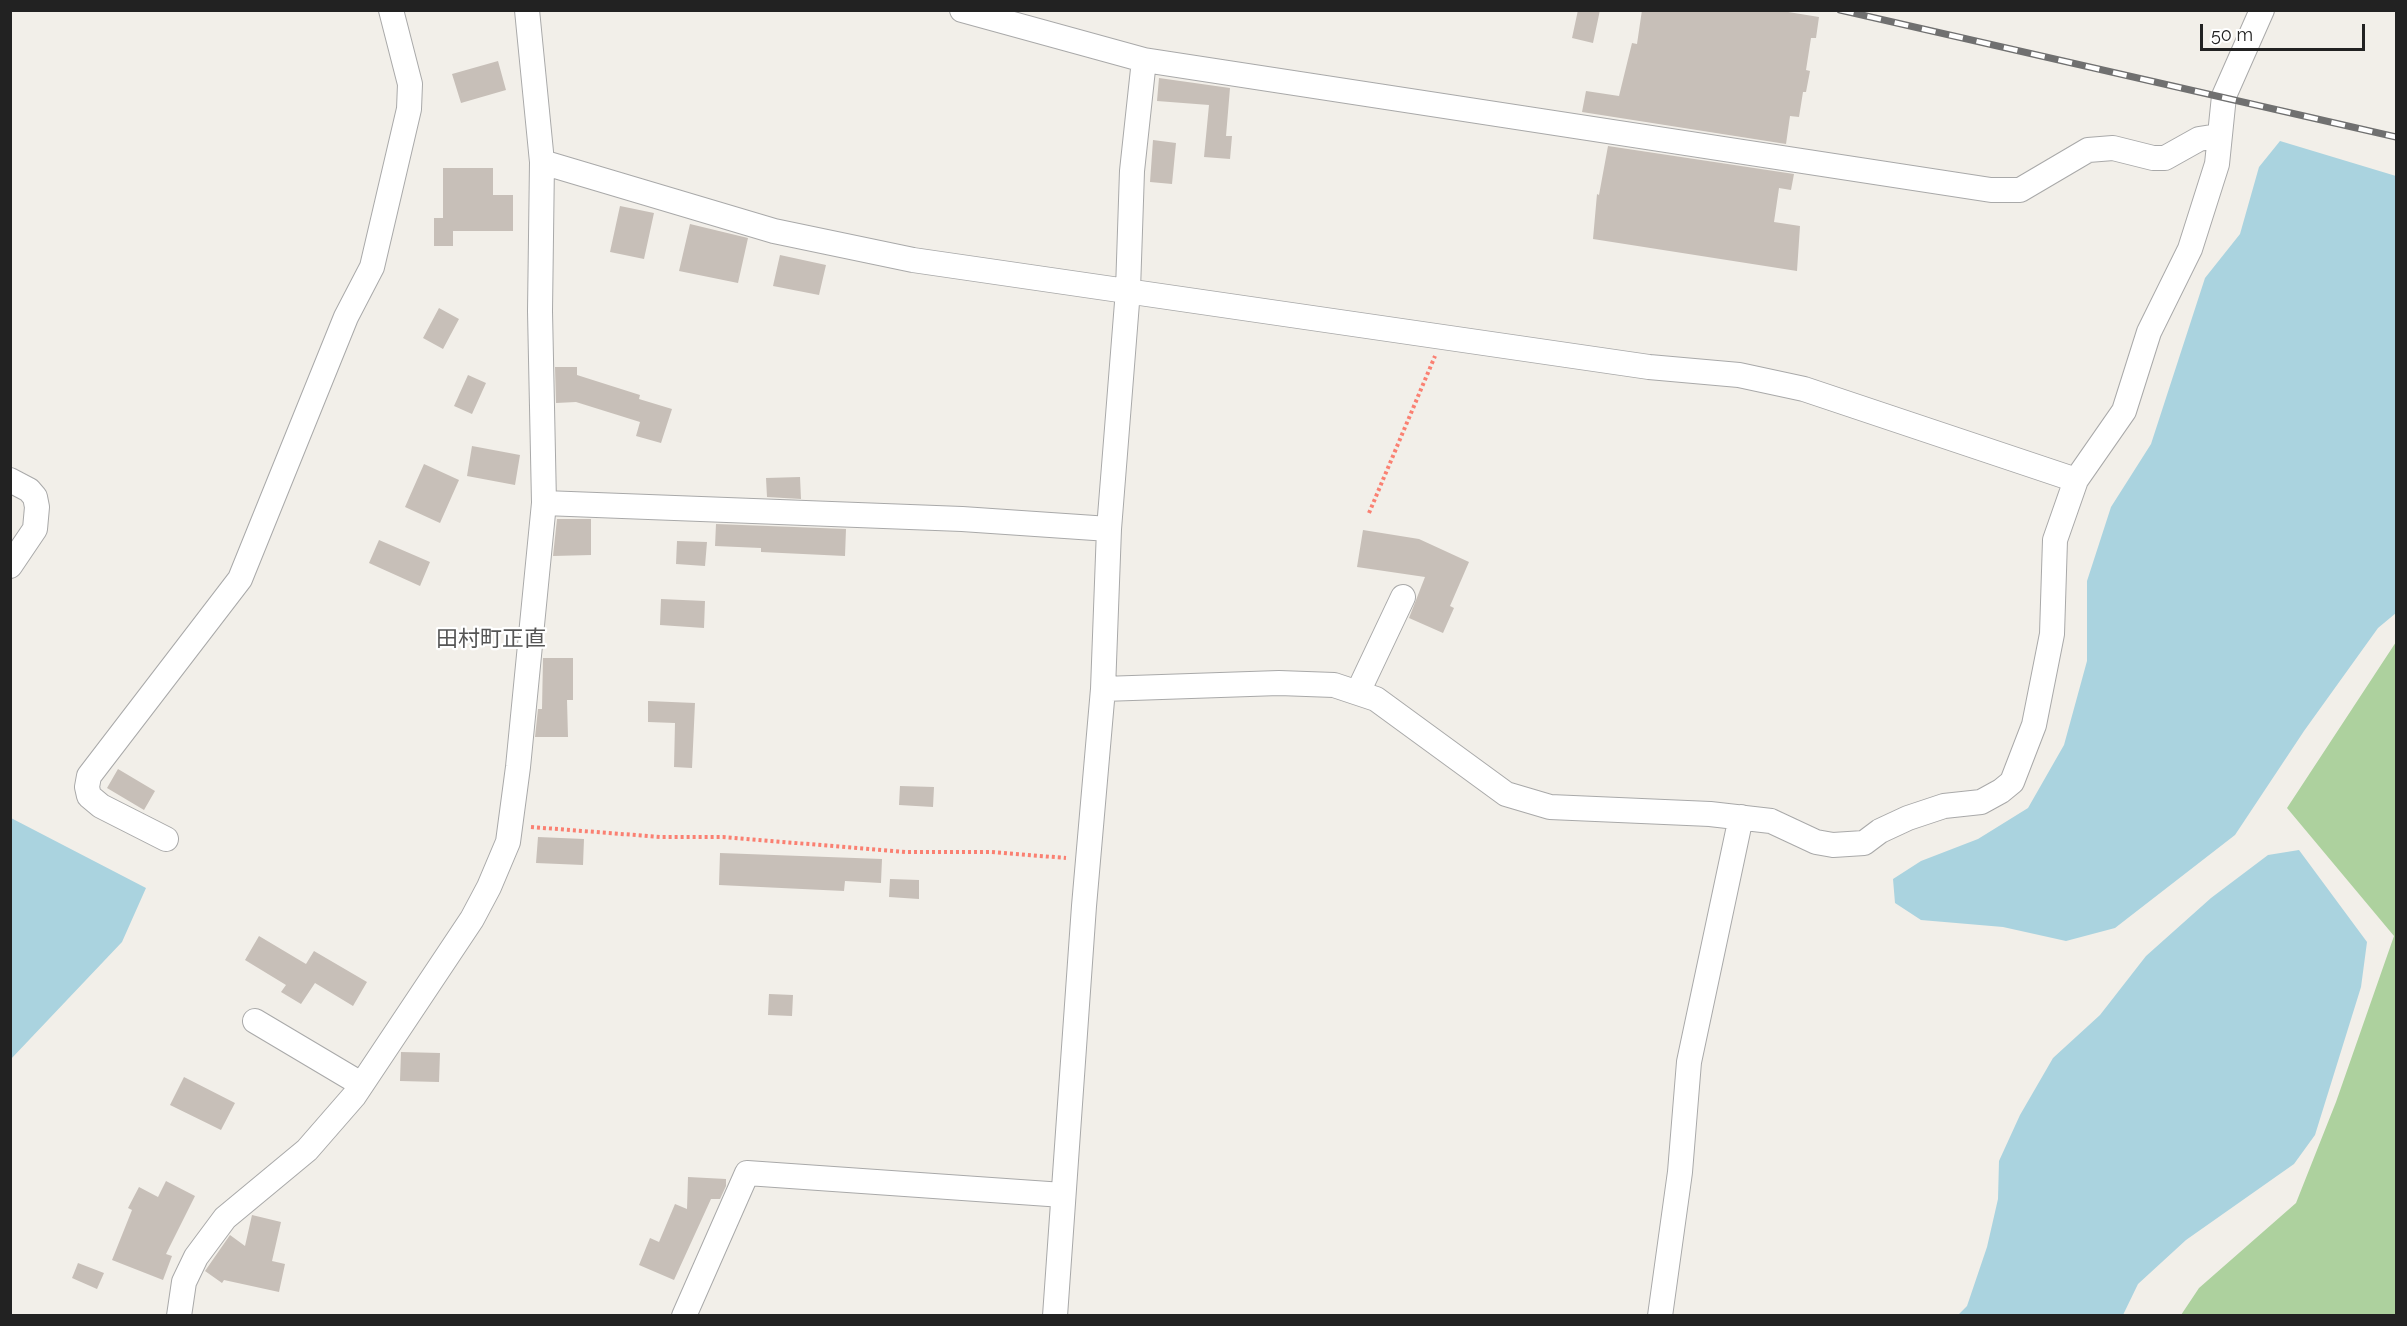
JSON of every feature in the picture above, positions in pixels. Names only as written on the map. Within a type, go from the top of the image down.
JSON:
[{"type":"street","points":[[166,839],[95,801],[89,796],[87,787],[89,776],[240,579],[346,317],[372,267],[410,109],[410,84],[391,10]]},
{"type":"street","points":[[179,1316],[184,1282],[196,1257],[225,1218],[325,1132],[361,1084],[472,919],[489,887],[507,842],[518,767],[544,503],[540,311],[542,162],[527,10]]},
{"type":"street","points":[[962,10],[1144,60],[1991,190],[2020,190],[2088,150],[2105,147],[2153,158],[2164,158],[2199,139],[2218,136]]},
{"type":"street","points":[[1103,689],[1279,683],[1334,685],[1376,699],[1506,794],[1550,807],[1741,817],[1771,821],[1816,842],[1846,846],[1864,843],[1880,831],[1944,806],[1981,802],[2001,791],[2012,782],[2034,724],[2052,634],[2055,540],[2076,480],[2112,432],[2130,398],[2149,332],[2190,249],[2217,164],[2218,136],[2224,96],[2262,10]]},
{"type":"street","points":[[1055,1316],[1088,859],[1103,689],[1109,529],[1128,290],[1132,171],[1144,60]]},
{"type":"street","points":[[542,162],[774,231],[913,260],[1649,367],[1739,375],[1804,389],[2076,480]]},
{"type":"street","points":[[10,480],[29,489],[35,497],[37,507],[35,529],[10,566]]},
{"type":"street","points":[[544,503],[963,519],[1109,529]]},
{"type":"street","points":[[1358,692],[1403,597]]},
{"type":"street","points":[[1660,1316],[1680,1172],[1689,1062],[1741,817]]},
{"type":"street","points":[[255,1021],[361,1084]]},
{"type":"street","points":[[684,1316],[747,1173],[1064,1195]]},
{"type":"path","points":[[1369,513],[1443,336]]},
{"type":"path","points":[[528,827],[661,837],[723,837],[905,852],[991,852],[1088,859]]},
{"type":"green space","points":[[2396,642],[2396,1315],[2181,1315],[2199,1288],[2296,1203],[2336,1102],[2394,936],[2287,808]]},
{"type":"water","points":[[2280,141],[2396,176],[2396,613],[2378,628],[2304,731],[2235,835],[2115,928],[2066,941],[2003,927],[1921,920],[1895,903],[1893,879],[1921,861],[1978,839],[2028,808],[2064,745],[2087,661],[2087,581],[2111,507],[2151,444],[2205,278],[2240,234],[2259,167]]},
{"type":"water","points":[[11,818],[146,888],[122,942],[11,1059]]},
{"type":"water","points":[[2299,850],[2367,942],[2361,987],[2315,1135],[2294,1164],[2186,1240],[2138,1284],[2123,1315],[1958,1315],[1967,1306],[1987,1247],[1998,1199],[1999,1161],[2020,1115],[2053,1058],[2100,1015],[2146,956],[2211,898],[2268,855]]},
{"type":"building","points":[[1578,10],[1600,10],[1593,43],[1572,38]]},
{"type":"building","points":[[1642,10],[1776,10],[1819,17],[1816,38],[1811,38],[1806,70],[1810,71],[1806,92],[1803,92],[1799,117],[1790,116],[1786,144],[1582,112],[1586,91],[1619,96],[1632,43],[1637,44]]},
{"type":"building","points":[[498,61],[506,90],[461,103],[452,74]]},
{"type":"building","points":[[1159,78],[1230,88],[1226,136],[1232,136],[1230,159],[1204,157],[1209,105],[1157,101]]},
{"type":"building","points":[[1153,140],[1176,143],[1172,184],[1150,182]]},
{"type":"building","points":[[1608,146],[1794,174],[1791,190],[1779,188],[1774,222],[1800,226],[1797,271],[1593,239],[1597,194],[1599,195]]},
{"type":"building","points":[[443,168],[493,168],[493,195],[513,195],[513,231],[453,231],[453,246],[434,246],[434,218],[443,218]]},
{"type":"building","points":[[620,206],[654,213],[644,259],[610,252]]},
{"type":"building","points":[[690,224],[748,238],[738,283],[679,271]]},
{"type":"building","points":[[780,255],[826,265],[819,295],[773,286]]},
{"type":"building","points":[[439,308],[459,319],[443,349],[423,338]]},
{"type":"building","points":[[555,367],[577,367],[577,375],[640,395],[639,399],[672,409],[661,443],[636,436],[640,422],[576,402],[556,403]]},
{"type":"building","points":[[468,375],[486,383],[472,414],[454,406]]},
{"type":"building","points":[[472,446],[520,455],[515,485],[467,476]]},
{"type":"building","points":[[424,464],[459,480],[440,523],[405,507]]},
{"type":"building","points":[[800,477],[801,499],[767,497],[766,478]]},
{"type":"building","points":[[557,519],[591,519],[591,555],[553,556]]},
{"type":"building","points":[[716,524],[846,529],[845,556],[761,552],[761,548],[715,546]]},
{"type":"building","points":[[1363,530],[1419,539],[1469,562],[1450,606],[1454,608],[1443,633],[1409,618],[1425,577],[1357,567]]},
{"type":"building","points":[[379,540],[430,562],[420,586],[369,563]]},
{"type":"building","points":[[677,541],[707,542],[705,566],[676,564]]},
{"type":"building","points":[[661,599],[705,601],[704,628],[660,625]]},
{"type":"building","points":[[543,658],[573,658],[573,700],[567,700],[568,737],[535,737],[538,709],[542,709]]},
{"type":"building","points":[[648,701],[695,703],[692,768],[674,767],[675,723],[648,722]]},
{"type":"building","points":[[118,769],[155,791],[144,810],[107,788]]},
{"type":"building","points":[[900,786],[934,787],[933,807],[899,805]]},
{"type":"building","points":[[538,837],[584,839],[583,865],[536,863]]},
{"type":"building","points":[[720,853],[882,859],[881,883],[845,881],[844,891],[719,885]]},
{"type":"building","points":[[890,879],[919,880],[919,899],[889,897]]},
{"type":"building","points":[[259,936],[306,964],[314,951],[367,982],[353,1006],[315,983],[301,1004],[281,992],[286,985],[245,960]]},
{"type":"building","points":[[769,994],[793,995],[792,1016],[768,1015]]},
{"type":"building","points":[[401,1052],[440,1053],[439,1082],[400,1081]]},
{"type":"building","points":[[184,1077],[235,1103],[221,1130],[170,1105]]},
{"type":"building","points":[[688,1177],[726,1179],[726,1186],[720,1199],[711,1199],[674,1280],[639,1265],[650,1238],[659,1242],[675,1204],[687,1209]]},
{"type":"building","points":[[166,1181],[195,1196],[166,1254],[172,1256],[163,1280],[112,1260],[132,1210],[128,1208],[139,1187],[158,1197]]},
{"type":"building","points":[[252,1215],[281,1222],[272,1261],[285,1264],[279,1292],[224,1280],[222,1283],[205,1271],[230,1235],[245,1246]]},
{"type":"building","points":[[78,1263],[104,1273],[97,1289],[72,1278]]},
{"type":"railway","points":[[1840,10],[2396,137]]},
{"type":"district","name":"田村町正直","points":[[491,639]]}]
